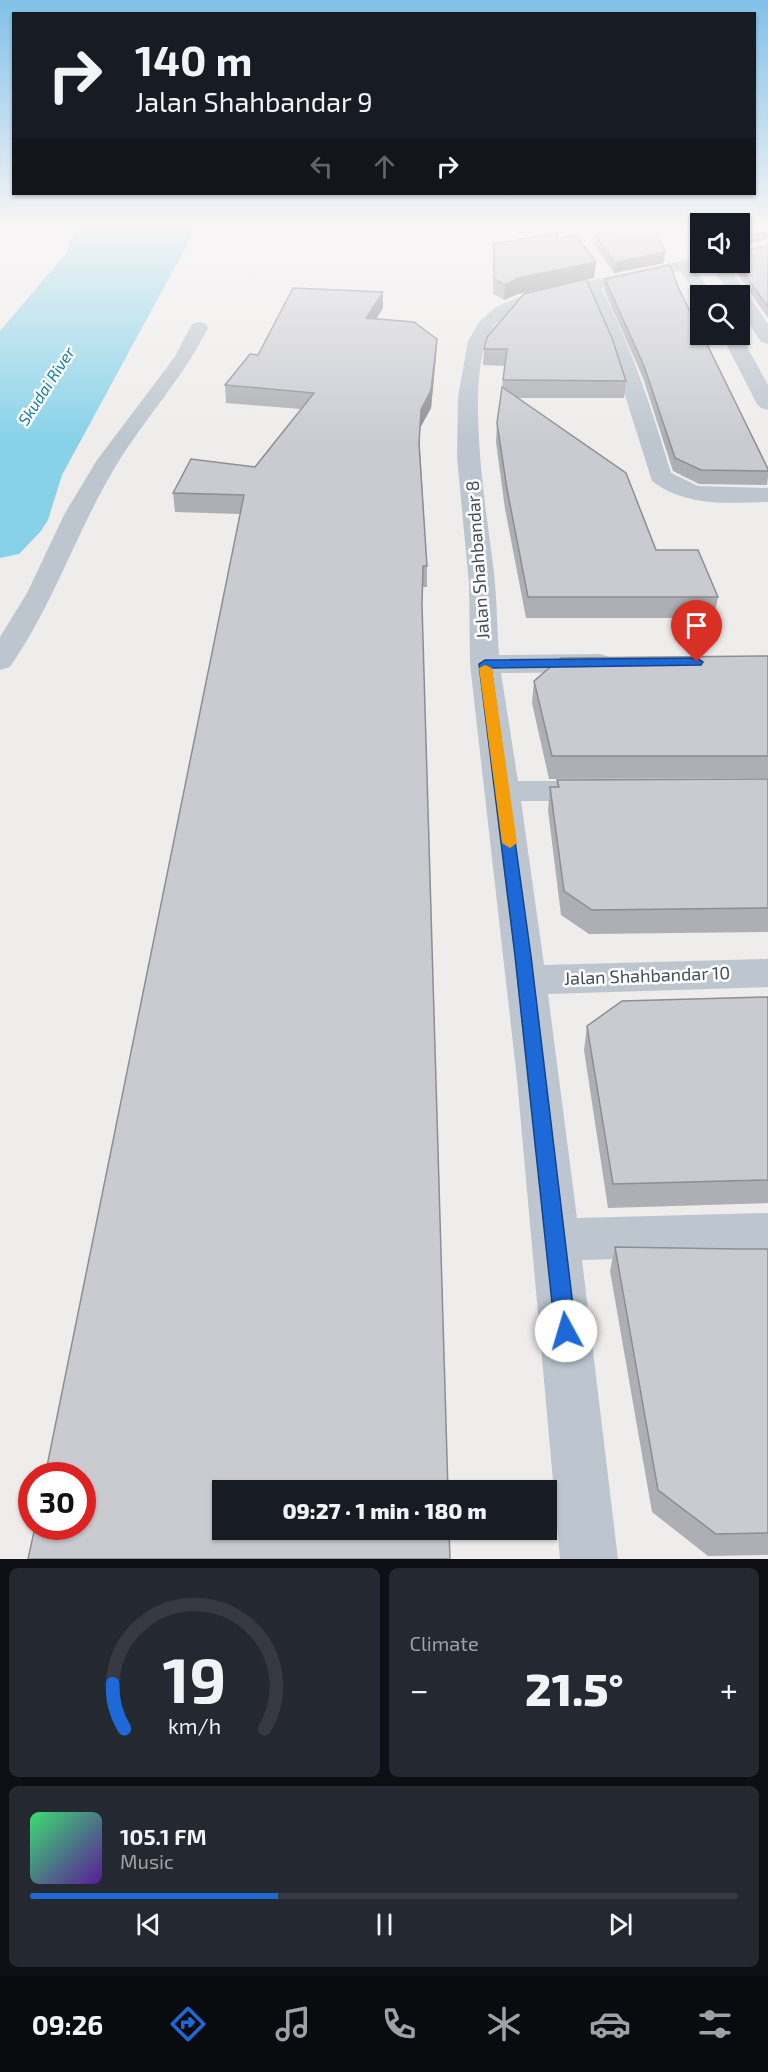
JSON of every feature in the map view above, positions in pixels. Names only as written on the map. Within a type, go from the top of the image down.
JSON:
[{"type":"street","name":"Jalan Shahbandar 8","points":[[537,296],[505,308],[491,317],[478,342],[469,404],[469,450],[481,578],[485,664],[526,980],[589,1559]]},
{"type":"street","points":[[601,296],[660,476],[671,487],[689,493],[768,495]]},
{"type":"street","points":[[740,296],[766,333]]},
{"type":"street","points":[[0,661],[41,593],[77,513],[105,465],[183,359],[199,327]]},
{"type":"street","points":[[750,332],[766,333]]},
{"type":"street","points":[[736,345],[768,404]]},
{"type":"street","points":[[485,664],[626,663]]},
{"type":"street","points":[[503,791],[618,791]]},
{"type":"street","name":"Jalan Shahbandar 10","points":[[526,980],[768,973]]},
{"type":"street","points":[[556,1240],[768,1234]]},
{"type":"water","name":"Skudai River","points":[[50,296],[140,296],[37,475],[22,520],[0,542],[0,357]]},
{"type":"building","points":[[289,296],[381,296],[366,318],[414,322],[437,339],[431,390],[421,410],[419,444],[427,566],[423,566],[422,605],[448,1480],[212,1480],[212,1540],[449,1540],[450,1559],[28,1559],[32,1540],[96,1540],[96,1462],[48,1462],[244,495],[173,493],[191,459],[255,467],[314,393],[225,385],[250,354],[258,355]]},
{"type":"building","points":[[522,296],[593,296],[612,338],[626,381],[503,380],[507,349],[484,349],[487,337]]},
{"type":"building","points":[[613,296],[682,296],[690,312],[690,345],[707,345],[768,471],[701,470],[675,458],[644,366]]},
{"type":"building","points":[[760,296],[768,296],[768,307]]},
{"type":"building","points":[[502,387],[626,473],[656,550],[698,550],[718,597],[528,597],[497,423]]},
{"type":"building","points":[[768,656],[768,756],[552,756],[534,681],[561,658]]},
{"type":"building","points":[[768,779],[768,908],[592,910],[564,891],[550,787],[559,787],[557,780]]},
{"type":"building","points":[[768,997],[768,1180],[613,1184],[587,1026],[622,1001]]},
{"type":"building","points":[[615,1247],[768,1249],[768,1533],[716,1534],[658,1490]]},
{"type":"waterway","points":[[0,357],[50,296]]},
{"type":"waterway","points":[[0,542],[22,520],[37,475],[140,296]]},
{"type":"slow traffic","points":[[485,668],[510,843]]},
{"type":"route","points":[[566,1331],[503,791],[485,664],[697,662]]}]
